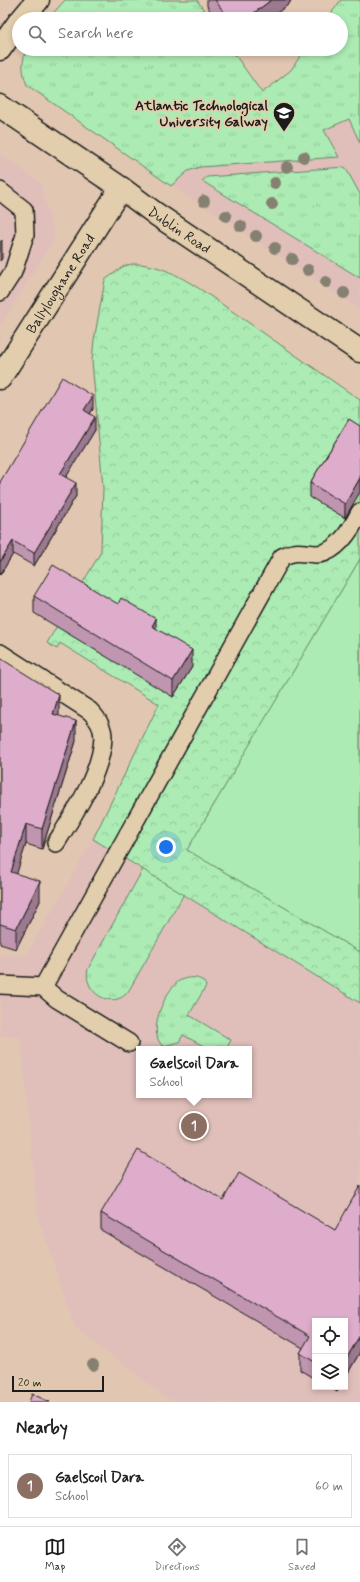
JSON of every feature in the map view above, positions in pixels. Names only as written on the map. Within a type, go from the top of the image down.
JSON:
[{"type":"main road","points":[[28,12],[38,0]]},
{"type":"main road","points":[[0,49],[12,32]]},
{"type":"main road","name":"Dublin Road","points":[[0,106],[121,188],[156,214],[360,350]]},
{"type":"main road","name":"Ballyloughane Road","points":[[0,378],[121,188]]},
{"type":"lane","points":[[0,191],[24,210],[25,235],[13,272],[0,292]]},
{"type":"lane","points":[[43,987],[282,557],[293,551],[316,554],[331,548],[340,542],[345,536],[360,512]]},
{"type":"lane","points":[[0,653],[90,710],[100,722],[103,737],[96,768],[74,814],[56,843]]},
{"type":"lane","points":[[0,985],[43,987],[57,999],[129,1043]]},
{"type":"shaded area","name":"Atlantic Technological University Galway","points":[[341,0],[360,0],[360,310],[153,173],[291,70],[300,56],[348,56],[348,12],[332,12]]},
{"type":"shaded area","points":[[0,154],[41,183],[55,238],[0,327]]},
{"type":"shaded area","points":[[93,839],[360,1003],[360,1402],[178,1402],[166,1398],[75,1328],[37,1213],[21,1038],[0,1036],[0,954],[26,956]]},
{"type":"green space","points":[[65,0],[197,0],[205,12],[54,12]]},
{"type":"green space","points":[[341,0],[360,0],[360,143],[349,119],[324,130],[339,157],[200,167],[188,171],[171,186],[27,85],[24,76],[23,63],[25,56],[236,56],[262,93],[291,70],[300,56],[348,56],[348,12],[332,12]]},
{"type":"green space","points":[[345,167],[360,194],[360,278],[202,181],[207,177]]},
{"type":"green space","points":[[142,264],[161,268],[203,291],[360,400],[360,1003],[93,839],[159,704],[60,643],[57,649],[47,643],[101,552],[103,487],[92,361],[94,340],[105,280],[124,266]]},
{"type":"green space","points":[[360,559],[360,952],[187,850]]},
{"type":"green space","points":[[143,869],[184,894],[128,992],[114,1000],[107,999],[100,996],[89,985],[87,977],[88,969]]},
{"type":"green space","points":[[193,978],[205,983],[206,986],[189,1015],[231,1040],[228,1046],[203,1046],[183,1035],[179,1042],[163,1046],[158,1040],[156,1032],[159,1012],[168,993],[179,981]]},
{"type":"building","points":[[215,0],[271,0],[255,12],[224,12]]},
{"type":"building","points":[[62,377],[93,396],[84,410],[95,417],[60,474],[76,483],[34,553],[13,541],[0,562],[0,482]]},
{"type":"building","points":[[349,419],[360,426],[360,478],[345,504],[310,483]]},
{"type":"building","points":[[53,565],[118,604],[121,598],[156,619],[152,626],[192,650],[173,681],[34,596]]},
{"type":"building","points":[[0,658],[59,695],[53,714],[76,721],[42,829],[26,824],[11,872],[40,881],[16,929],[0,924]]},
{"type":"building","points":[[138,1150],[223,1200],[239,1173],[335,1230],[360,1186],[360,1335],[348,1356],[348,1318],[312,1318],[312,1360],[300,1353],[310,1336],[101,1213]]},
{"type":"building","points":[[32,1394],[50,1402],[29,1402]]},
{"type":"place","name":"Atlantic Technological University Galway","points":[[284,132]]},
{"type":"place","name":"Gaelscoil Dara","points":[[194,1126]]}]
